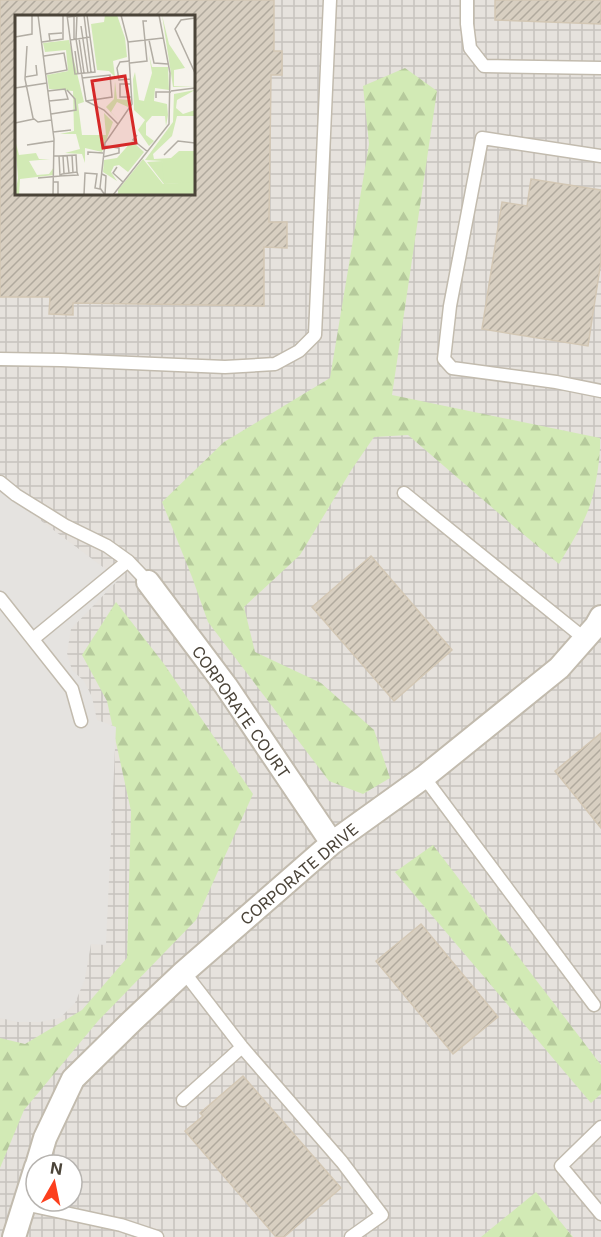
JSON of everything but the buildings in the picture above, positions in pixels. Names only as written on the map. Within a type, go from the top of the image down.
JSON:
[{"type":"street","name":"CORPORATE COURT","points":[[148,582],[226,686],[332,843]]},
{"type":"street","name":"CORPORATE DRIVE","points":[[40,1153],[73,1079],[132,1021],[184,972],[332,843],[424,777],[559,668],[596,626],[601,617]]},
{"type":"street","name":"CORPORATE DRIVE","points":[[14,1237],[24,1204]]},
{"type":"lane","points":[[0,359],[225,368],[275,364],[299,351],[315,335],[330,0]]},
{"type":"lane","points":[[467,0],[470,48],[484,66],[601,68]]},
{"type":"lane","points":[[601,156],[482,138],[450,306],[444,359],[452,368],[556,382],[601,391]]},
{"type":"lane","points":[[0,482],[16,495],[66,526],[107,546],[129,561],[148,582]]},
{"type":"lane","points":[[404,493],[585,639]]},
{"type":"lane","points":[[33,639],[129,561]]},
{"type":"lane","points":[[0,598],[72,689],[81,722]]},
{"type":"lane","points":[[424,777],[594,1005]]},
{"type":"lane","points":[[184,972],[242,1047],[342,1162],[382,1215],[351,1237]]},
{"type":"lane","points":[[183,1100],[242,1047]]},
{"type":"lane","points":[[601,1127],[561,1166],[601,1214]]},
{"type":"lane","points":[[64,1213],[157,1237]]},
{"type":"shaded area","points":[[0,0],[601,0],[601,1237],[0,1237]]},
{"type":"shaded area","points":[[0,490],[119,579],[71,629],[67,653],[72,670],[84,681],[92,697],[97,720],[116,727],[106,945],[91,944],[85,979],[75,1003],[60,1018],[40,1022],[18,1022],[0,1018]]},
{"type":"green space","points":[[405,68],[437,91],[392,395],[600,438],[600,446],[597,476],[590,506],[559,564],[408,435],[374,437],[300,555],[244,607],[255,652],[321,683],[374,730],[390,778],[363,794],[329,781],[208,622],[162,502],[224,442],[330,378],[369,144],[363,86]]},
{"type":"green space","points":[[116,602],[164,664],[253,794],[196,920],[98,1021],[24,1110],[0,1168],[0,1038],[25,1044],[82,1010],[127,958],[131,811],[107,701],[82,655]]},
{"type":"green space","points":[[433,845],[601,1065],[601,1094],[591,1103],[395,872]]},
{"type":"green space","points":[[536,1192],[573,1237],[481,1237]]}]
